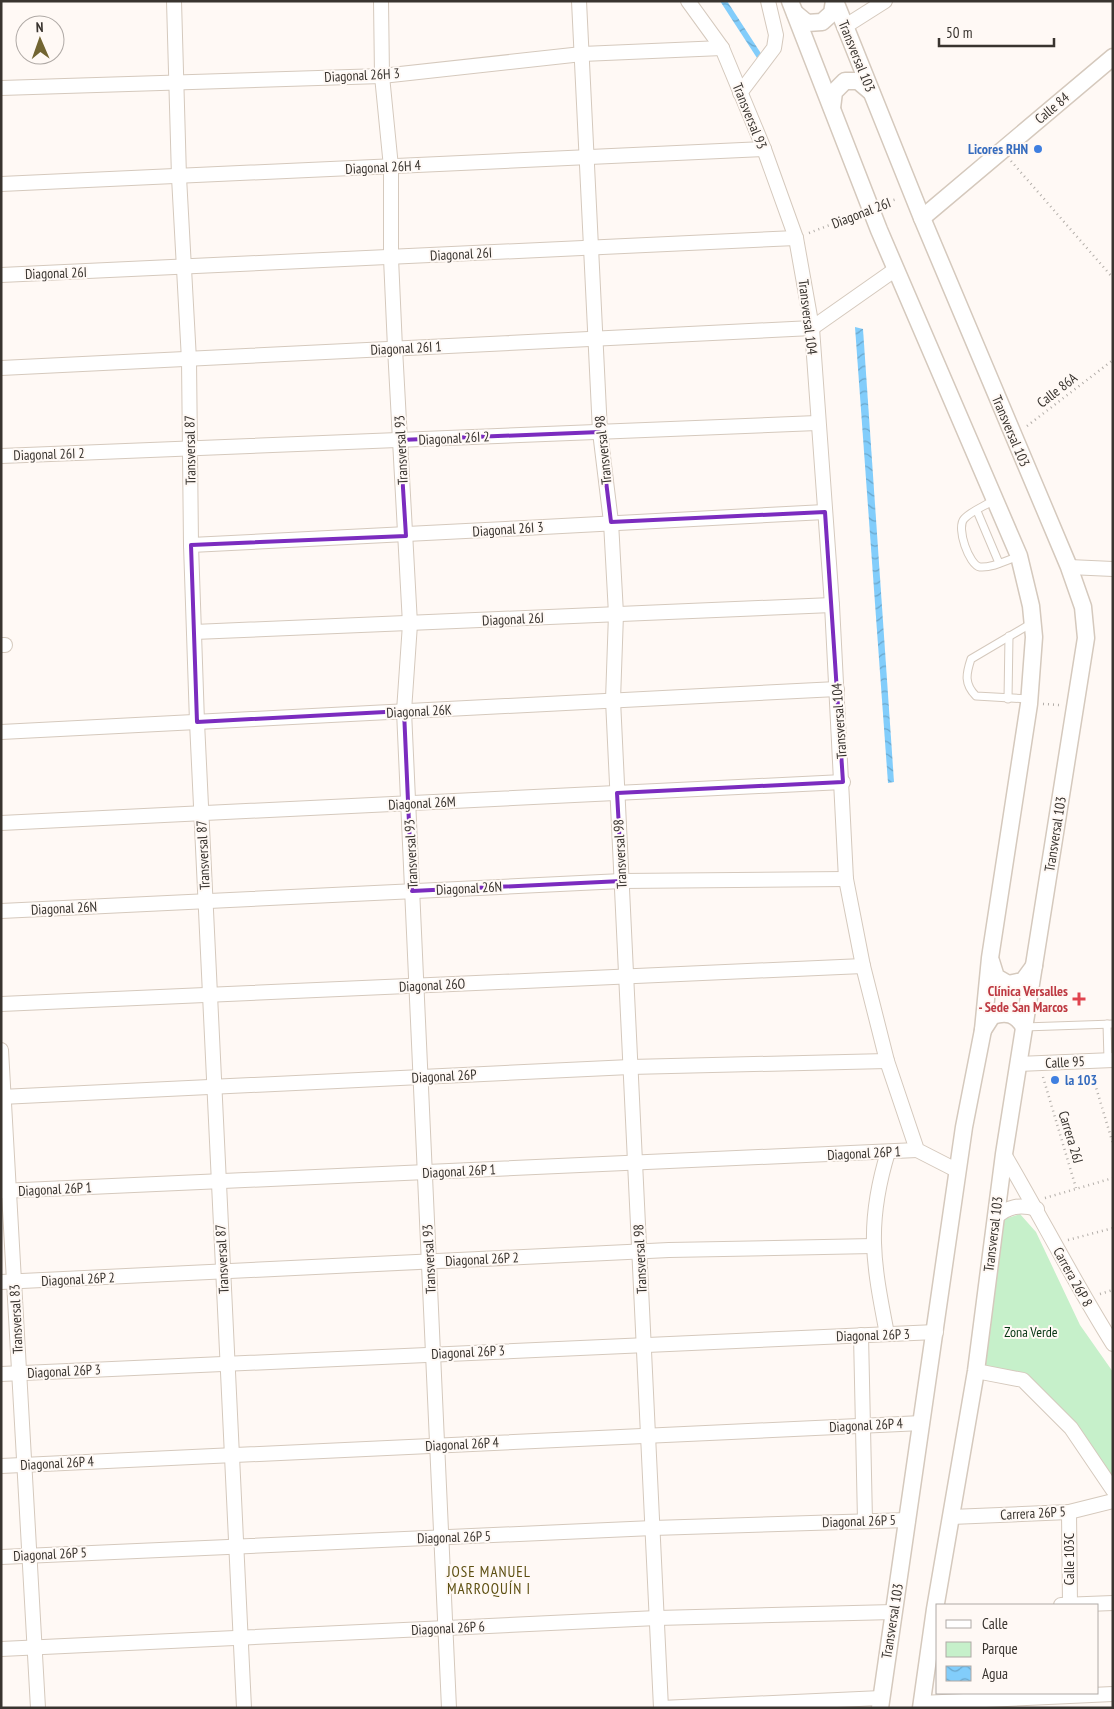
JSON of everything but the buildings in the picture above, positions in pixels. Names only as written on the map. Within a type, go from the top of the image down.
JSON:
[{"type":"street","name":"Transversal 87","points":[[174,1],[189,360],[191,545],[197,722],[244,1708]]},
{"type":"street","name":"Transversal 93","points":[[381,1],[382,76],[391,166],[391,258],[410,624],[404,711],[450,1708]]},
{"type":"street","name":"Transversal 98","points":[[579,1],[600,432],[611,522],[616,614],[613,700],[661,1708]]},
{"type":"street","name":"Transversal 93","points":[[688,1],[722,48],[764,149],[796,238]]},
{"type":"street","points":[[740,93],[774,48],[776,35],[768,1]]},
{"type":"street","points":[[793,7],[807,23],[822,22],[832,13],[834,1]]},
{"type":"street","name":"Transversal 103","points":[[834,1],[912,194],[1068,567],[1083,607],[1086,638],[1004,1154],[976,1371],[937,1604]]},
{"type":"street","points":[[844,27],[886,1]]},
{"type":"street","name":"Transversal 103","points":[[793,7],[870,207],[1019,556],[1033,623],[1034,637],[1029,702],[990,958],[983,1030],[958,1171],[936,1332],[880,1703]]},
{"type":"street","name":"Diagonal 26H 3","points":[[1,88],[382,76],[582,54],[722,48]]},
{"type":"street","name":"Calle 84","points":[[922,218],[1113,57]]},
{"type":"street","points":[[832,109],[834,92],[845,81],[858,81],[872,94]]},
{"type":"street","name":"Diagonal 26H 4","points":[[1,184],[180,178],[587,156],[764,149]]},
{"type":"street","name":"Diagonal 26I","points":[[1,275],[391,258],[591,246],[796,238]]},
{"type":"street","name":"Transversal 104","points":[[796,238],[812,328],[843,782],[846,879],[863,966],[888,1061],[917,1150]]},
{"type":"street","points":[[812,328],[896,269]]},
{"type":"street","name":"Diagonal 26I 1","points":[[1,368],[812,328]]},
{"type":"street","name":"Diagonal 26I 2","points":[[1,456],[817,423]]},
{"type":"street","name":"Diagonal 26I 3","points":[[191,545],[406,536],[611,522],[825,512]]},
{"type":"street","points":[[1068,567],[1113,569]]},
{"type":"street","name":"Diagonal 26J","points":[[194,632],[832,605]]},
{"type":"street","name":"Diagonal 26K","points":[[1,732],[837,688]]},
{"type":"street","name":"Diagonal 26M","points":[[1,823],[843,782]]},
{"type":"street","name":"Diagonal 26N","points":[[1,911],[622,881],[846,879]]},
{"type":"street","points":[[990,958],[996,977],[1008,984],[1023,981],[1030,975],[1034,964]]},
{"type":"street","name":"Diagonal 26O","points":[[1,1004],[863,966]]},
{"type":"street","points":[[983,1030],[992,1016],[1006,1013],[1018,1017],[1024,1027]]},
{"type":"street","name":"Transversal 83","points":[[1,1050],[8,1282],[19,1373],[38,1708]]},
{"type":"street","name":"Calle 95","points":[[1018,1064],[1110,1060]]},
{"type":"street","name":"Diagonal 26P","points":[[3,1097],[630,1067],[888,1061]]},
{"type":"street","points":[[917,1150],[958,1171]]},
{"type":"street","name":"Diagonal 26P 1","points":[[5,1191],[917,1150]]},
{"type":"street","points":[[886,1334],[875,1272],[873,1246],[876,1198],[888,1152]]},
{"type":"street","name":"Carrera 26P 8","points":[[1004,1154],[1084,1298],[1113,1344]]},
{"type":"street","points":[[995,1218],[1010,1208],[1034,1205]]},
{"type":"street","name":"Diagonal 26P 2","points":[[8,1282],[639,1252],[873,1246]]},
{"type":"street","name":"Diagonal 26P 3","points":[[1,1374],[936,1332]]},
{"type":"street","points":[[861,1335],[866,1521]]},
{"type":"street","points":[[976,1371],[1023,1380],[1071,1428],[1113,1490]]},
{"type":"street","name":"Diagonal 26P 4","points":[[1,1466],[922,1423]]},
{"type":"street","name":"Carrera 26P 5","points":[[951,1517],[1069,1512],[1113,1501]]},
{"type":"street","name":"Calle 103C","points":[[1069,1512],[1070,1604]]},
{"type":"street","name":"Diagonal 26P 5","points":[[1,1557],[653,1528],[908,1520]]},
{"type":"street","points":[[1092,1604],[1113,1603]]},
{"type":"street","name":"Transversal 103","points":[[921,1706],[936,1609]]},
{"type":"street","name":"Diagonal 26P 6","points":[[1,1649],[657,1618],[894,1612]]},
{"type":"street","points":[[921,1706],[1077,1699],[1113,1694]]},
{"type":"street","points":[[661,1708],[880,1703]]},
{"type":"lane","points":[[995,500],[963,520],[960,528],[972,563],[979,567],[1019,556]]},
{"type":"lane","points":[[977,511],[999,563]]},
{"type":"lane","points":[[1029,702],[976,696],[970,690],[965,676],[971,660],[1033,623]]},
{"type":"lane","points":[[1008,699],[1009,636]]},
{"type":"lane","points":[[1024,1027],[1110,1024],[1110,1060]]},
{"type":"path","points":[[1002,150],[1113,278]]},
{"type":"path","name":"Diagonal 26I","points":[[796,238],[870,207],[912,194]]},
{"type":"path","name":"Calle 86A","points":[[1014,437],[1113,360]]},
{"type":"path","points":[[1029,702],[1076,706]]},
{"type":"path","points":[[1088,1061],[1113,1144]]},
{"type":"path","name":"Carrera 26J","points":[[1039,1063],[1076,1188]]},
{"type":"path","points":[[1034,1205],[1076,1188],[1113,1178]]},
{"type":"path","points":[[1054,1243],[1113,1228]]},
{"type":"highlighted area","points":[[600,432],[611,522],[825,512],[843,782],[617,793],[622,881],[412,891],[404,711],[197,722],[191,545],[406,536],[400,440]]},
{"type":"green space","name":"Zona Verde","points":[[1020,1214],[1036,1232],[1080,1325],[1113,1372],[1113,1478],[1025,1378],[979,1369],[998,1221]]},
{"type":"water","points":[[720,1],[727,1],[762,55],[757,58]]},
{"type":"water","points":[[855,327],[863,329],[894,782],[888,783]]},
{"type":"place","name":"Licores RHN","points":[[1038,149]]},
{"type":"place","name":"Clínica Versalles - Sede San Marcos","points":[[1079,999]]},
{"type":"place","name":"la 103","points":[[1055,1080]]},
{"type":"district","name":"JOSE MANUEL MARROQUÍN I","points":[[489,1580]]}]
